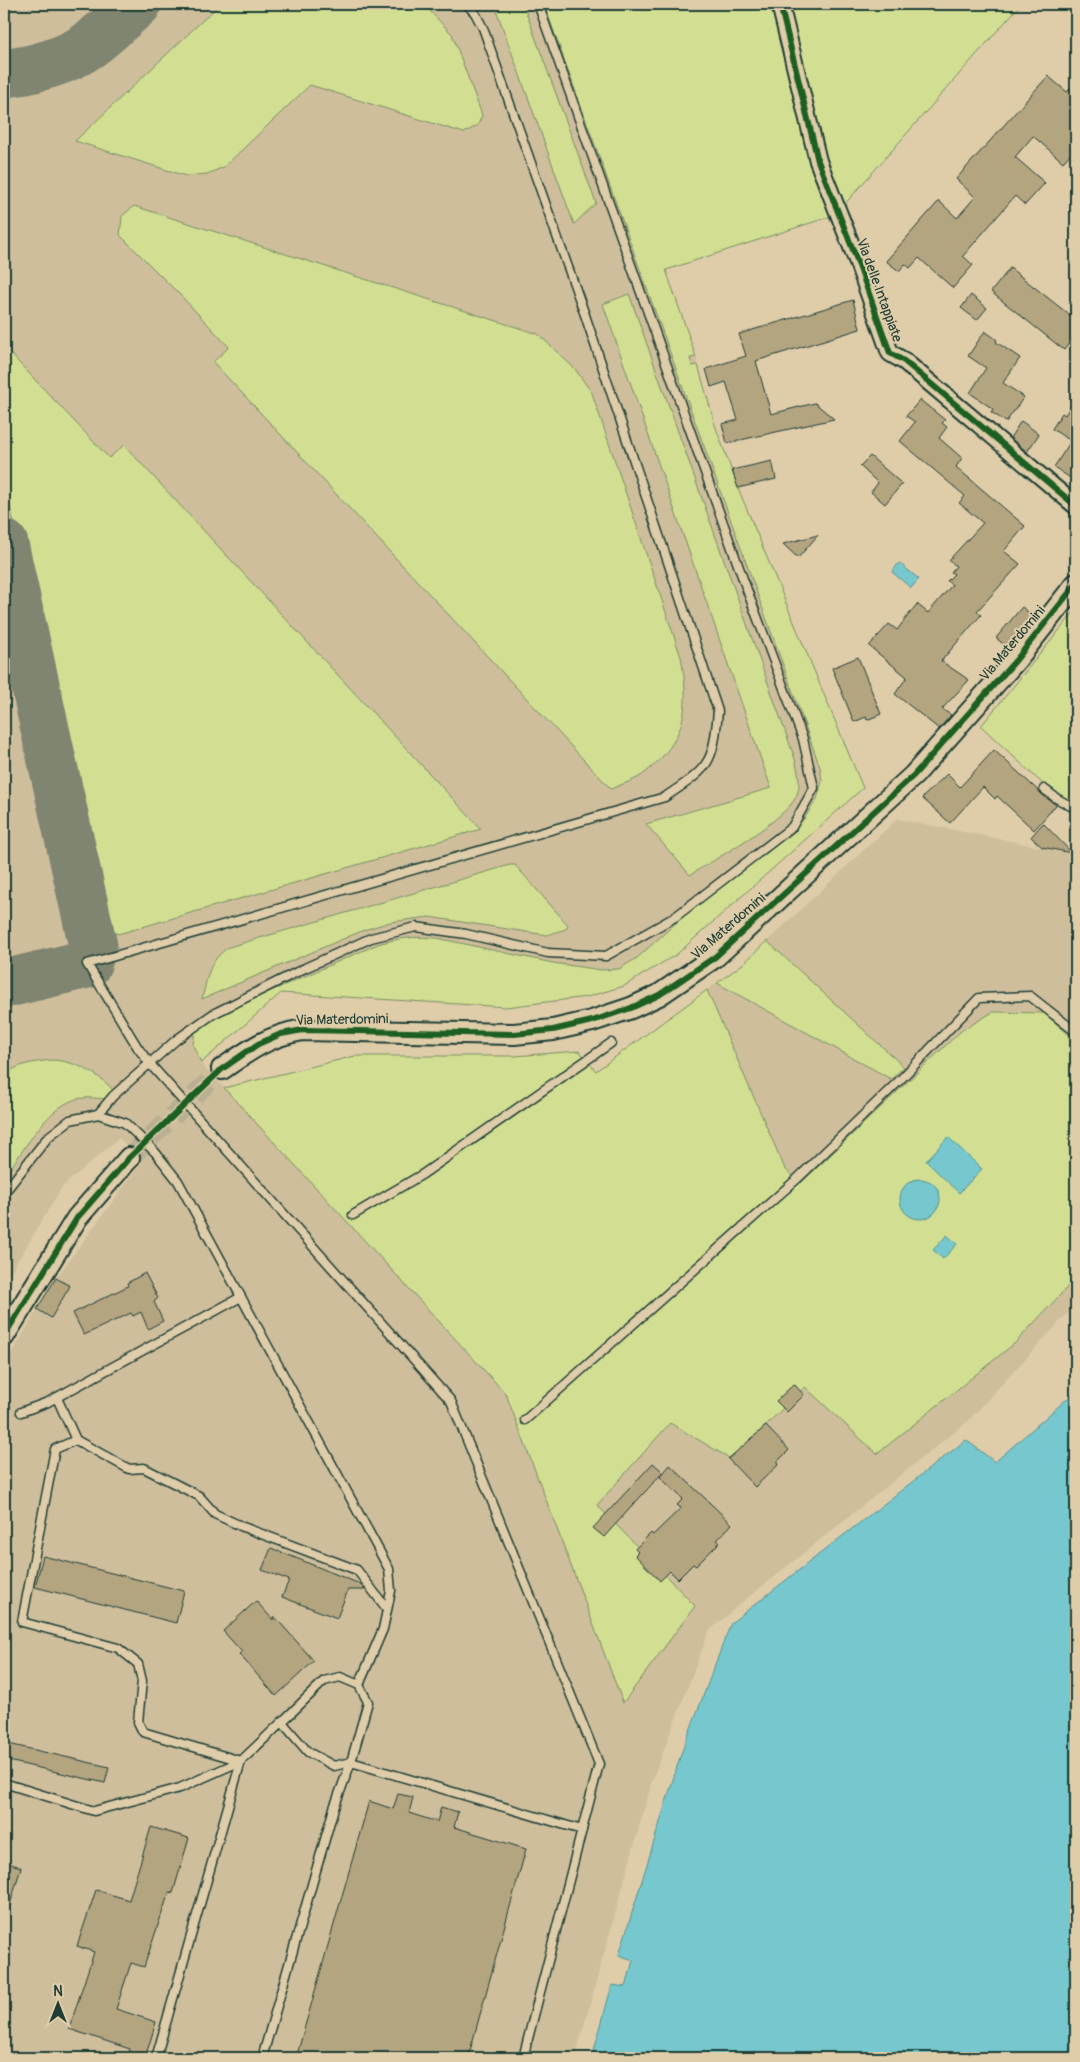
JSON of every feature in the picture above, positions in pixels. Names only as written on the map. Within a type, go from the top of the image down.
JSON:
[{"type":"street","name":"Via delle Intappiate","points":[[780,4],[818,161],[857,260],[890,353],[904,361],[1076,506]]},
{"type":"street","name":"Via Materdomini","points":[[222,1069],[258,1044],[281,1034],[303,1030],[514,1034],[553,1030],[592,1021],[631,1008],[659,995],[715,957],[914,775],[1016,660],[1076,584]]},
{"type":"street","points":[[4,1336],[77,1218],[129,1158]]},
{"type":"lane","points":[[467,4],[475,13],[483,28],[595,343],[718,711],[715,744],[709,760],[696,777],[666,797],[87,964],[138,1048],[150,1064],[451,1401],[599,1764],[523,2058]]},
{"type":"lane","points":[[98,1114],[113,1096],[176,1040],[213,1014],[305,968],[371,938],[416,927],[466,934],[548,953],[606,956],[675,916],[792,827],[814,788],[803,739],[538,4]]},
{"type":"lane","points":[[1044,789],[1076,809]]},
{"type":"lane","points":[[525,1420],[797,1179],[900,1080],[979,998],[1030,996],[1076,1032]]},
{"type":"lane","points":[[353,1216],[423,1174],[611,1043]]},
{"type":"lane","points":[[4,1193],[48,1137],[70,1120],[98,1114],[125,1123],[155,1152],[178,1181],[389,1569],[391,1591],[383,1629],[359,1685]]},
{"type":"lane","points":[[21,1412],[57,1398],[241,1297]]},
{"type":"lane","points":[[57,1398],[76,1440],[129,1469],[144,1468],[199,1496],[215,1514],[243,1527],[357,1570],[387,1609]]},
{"type":"lane","points":[[76,1440],[55,1449],[22,1622],[118,1648],[138,1664],[142,1682],[138,1722],[143,1732],[241,1762]]},
{"type":"lane","points":[[4,1782],[94,1811],[180,1788],[241,1762],[324,1682],[340,1677],[359,1685],[368,1702],[351,1762],[334,1808],[262,2058]]},
{"type":"lane","points":[[282,1722],[308,1752],[334,1766],[351,1762],[582,1830]]},
{"type":"lane","points":[[156,2058],[241,1762]]},
{"type":"shaded area","points":[[4,4],[568,4],[666,270],[696,357],[715,425],[738,488],[863,788],[677,954],[624,986],[587,997],[506,1007],[281,993],[201,1064],[224,1088],[355,1056],[515,1056],[579,1051],[596,1071],[744,963],[897,819],[1076,854],[1076,1304],[968,1421],[709,1631],[652,1781],[575,2058],[4,2058],[4,1366],[56,1278],[142,1162],[119,1138],[63,1186],[4,1283]]},
{"type":"green space","points":[[220,4],[423,4],[452,34],[482,115],[478,125],[464,133],[310,85],[224,167],[207,174],[186,176],[75,141]]},
{"type":"green space","points":[[494,4],[523,4],[596,203],[574,224]]},
{"type":"green space","points":[[544,4],[1021,4],[835,215],[666,270],[696,357],[690,358],[692,366],[698,365],[715,425],[738,488],[863,788],[677,954],[624,986],[587,997],[506,1007],[281,993],[201,1063],[193,1045],[196,1024],[378,944],[393,940],[415,937],[437,938],[553,963],[601,970],[619,969],[637,958],[707,895],[804,819],[817,799],[822,781],[820,767]]},
{"type":"green space","points":[[134,206],[538,334],[575,369],[592,393],[681,657],[685,691],[682,721],[670,747],[660,760],[638,777],[611,789],[213,362],[229,347],[120,235],[122,216]]},
{"type":"green space","points":[[629,294],[795,759],[799,778],[796,797],[778,817],[748,839],[690,875],[646,824],[771,788],[603,304]]},
{"type":"green space","points":[[4,347],[109,458],[124,445],[481,829],[118,934],[104,927],[4,479]]},
{"type":"green space","points":[[1076,610],[1076,815],[981,726]]},
{"type":"green space","points":[[515,865],[568,925],[566,929],[547,935],[429,917],[390,922],[364,930],[202,999],[213,964],[222,952],[229,947]]},
{"type":"green space","points":[[767,941],[904,1067],[891,1079],[717,983],[744,963]]},
{"type":"green space","points":[[707,990],[785,1169],[801,1183],[961,1031],[993,1012],[1044,1013],[1076,1041],[1076,1278],[1015,1343],[877,1454],[805,1387],[731,1459],[670,1423],[597,1505],[695,1606],[623,1703],[506,1394],[224,1088],[355,1056],[515,1056],[579,1051],[596,1071]]},
{"type":"green space","points":[[52,1060],[77,1065],[86,1069],[113,1090],[106,1099],[79,1098],[61,1106],[34,1134],[5,1176],[4,1076],[20,1066]]},
{"type":"water","points":[[899,563],[919,579],[911,588],[892,572]]},
{"type":"water","points":[[948,1137],[982,1169],[959,1193],[926,1161]]},
{"type":"water","points":[[920,1179],[931,1182],[937,1188],[940,1199],[937,1210],[931,1216],[920,1219],[909,1216],[903,1210],[900,1199],[903,1188],[909,1182]]},
{"type":"water","points":[[947,1235],[957,1244],[943,1259],[933,1250]]},
{"type":"water","points":[[1076,1391],[1076,2058],[592,2058],[612,1985],[626,1987],[633,1960],[619,1955],[681,1754],[731,1623],[966,1440],[995,1462]]},
{"type":"building","points":[[1048,76],[1067,92],[1076,82],[1076,148],[1063,162],[1033,136],[1015,157],[1045,183],[1025,205],[1015,196],[963,256],[973,265],[953,288],[919,258],[910,268],[905,264],[899,271],[886,261],[939,201],[957,218],[975,197],[956,179]]},
{"type":"building","points":[[1010,268],[1076,320],[1076,335],[1064,350],[991,292]]},
{"type":"building","points":[[971,295],[987,308],[977,320],[961,308]]},
{"type":"building","points":[[853,300],[860,329],[756,361],[771,414],[815,403],[834,419],[727,443],[722,424],[738,420],[726,382],[711,387],[706,369],[746,356],[739,334]]},
{"type":"building","points":[[985,331],[997,340],[996,342],[1020,358],[1003,383],[1024,397],[1006,422],[991,412],[993,409],[970,393],[986,368],[968,356]]},
{"type":"building","points":[[1076,398],[1076,482],[1054,467],[1071,441],[1052,429],[1062,413],[1065,415]]},
{"type":"building","points":[[920,400],[945,420],[942,423],[947,427],[939,438],[962,458],[956,467],[1025,526],[1004,551],[1020,564],[977,611],[981,615],[941,661],[969,680],[942,709],[951,715],[939,729],[895,694],[907,677],[869,646],[889,624],[897,630],[917,604],[928,613],[952,585],[947,581],[954,574],[951,572],[956,566],[949,560],[983,523],[959,503],[965,496],[900,441],[915,422],[906,416]]},
{"type":"building","points":[[1021,421],[1039,434],[1027,452],[1010,438]]},
{"type":"building","points":[[870,456],[902,484],[885,504],[871,492],[878,483],[860,466]]},
{"type":"building","points":[[772,461],[776,479],[738,488],[732,470]]},
{"type":"building","points":[[818,535],[798,558],[783,544]]},
{"type":"building","points":[[1022,607],[1034,617],[1008,648],[996,638]]},
{"type":"building","points":[[858,657],[881,714],[867,720],[866,717],[854,722],[832,668]]},
{"type":"building","points":[[994,750],[1056,805],[1034,830],[997,796],[995,799],[983,787],[950,823],[922,798],[947,774],[960,787]]},
{"type":"building","points":[[1043,823],[1072,853],[1042,847],[1031,837]]},
{"type":"building","points":[[145,1273],[158,1298],[154,1302],[163,1321],[148,1329],[141,1312],[133,1316],[131,1313],[84,1335],[73,1313],[128,1286],[127,1283]]},
{"type":"building","points":[[56,1278],[70,1286],[51,1318],[37,1309]]},
{"type":"building","points":[[794,1384],[804,1395],[787,1412],[776,1401]]},
{"type":"building","points":[[766,1426],[789,1450],[777,1462],[779,1464],[755,1487],[728,1459]]},
{"type":"building","points":[[653,1463],[663,1472],[604,1537],[593,1528]]},
{"type":"building","points":[[670,1465],[732,1524],[717,1540],[720,1542],[696,1566],[693,1564],[678,1579],[670,1571],[660,1581],[635,1555],[638,1552],[635,1549],[651,1533],[653,1535],[681,1508],[677,1505],[683,1499],[660,1477]]},
{"type":"building","points":[[271,1548],[360,1584],[365,1590],[348,1590],[337,1618],[282,1597],[289,1580],[262,1570]]},
{"type":"building","points":[[43,1556],[184,1591],[176,1623],[35,1587]]},
{"type":"building","points":[[256,1601],[273,1620],[274,1616],[314,1661],[276,1696],[239,1654],[242,1652],[223,1631]]},
{"type":"building","points":[[4,1743],[109,1767],[105,1783],[4,1760]]},
{"type":"building","points":[[398,1794],[413,1797],[409,1813],[437,1822],[441,1807],[458,1812],[454,1827],[526,1849],[468,2058],[296,2058],[369,1801],[393,1809]]},
{"type":"building","points":[[151,1827],[189,1838],[173,1893],[169,1892],[144,1967],[131,1963],[116,2009],[156,2022],[145,2058],[128,2058],[130,2049],[69,2029],[94,1952],[77,1946],[96,1890],[129,1900]]},
{"type":"building","points":[[4,1862],[21,1867],[8,1912],[4,1911]]},
{"type":"taxiway","points":[[4,73],[48,64],[80,51],[137,4]]},
{"type":"taxiway","points":[[4,544],[93,946],[87,964],[4,984]]},
{"type":"tunnel","points":[[129,1158],[222,1069]]},
{"type":"cycle path","points":[[780,4],[818,161],[857,260],[890,353],[904,361],[1076,506]]},
{"type":"cycle path","points":[[4,1336],[77,1218],[129,1158],[222,1069],[258,1044],[281,1034],[303,1030],[514,1034],[553,1030],[592,1021],[631,1008],[659,995],[715,957],[914,775],[1016,660],[1076,584]]}]
